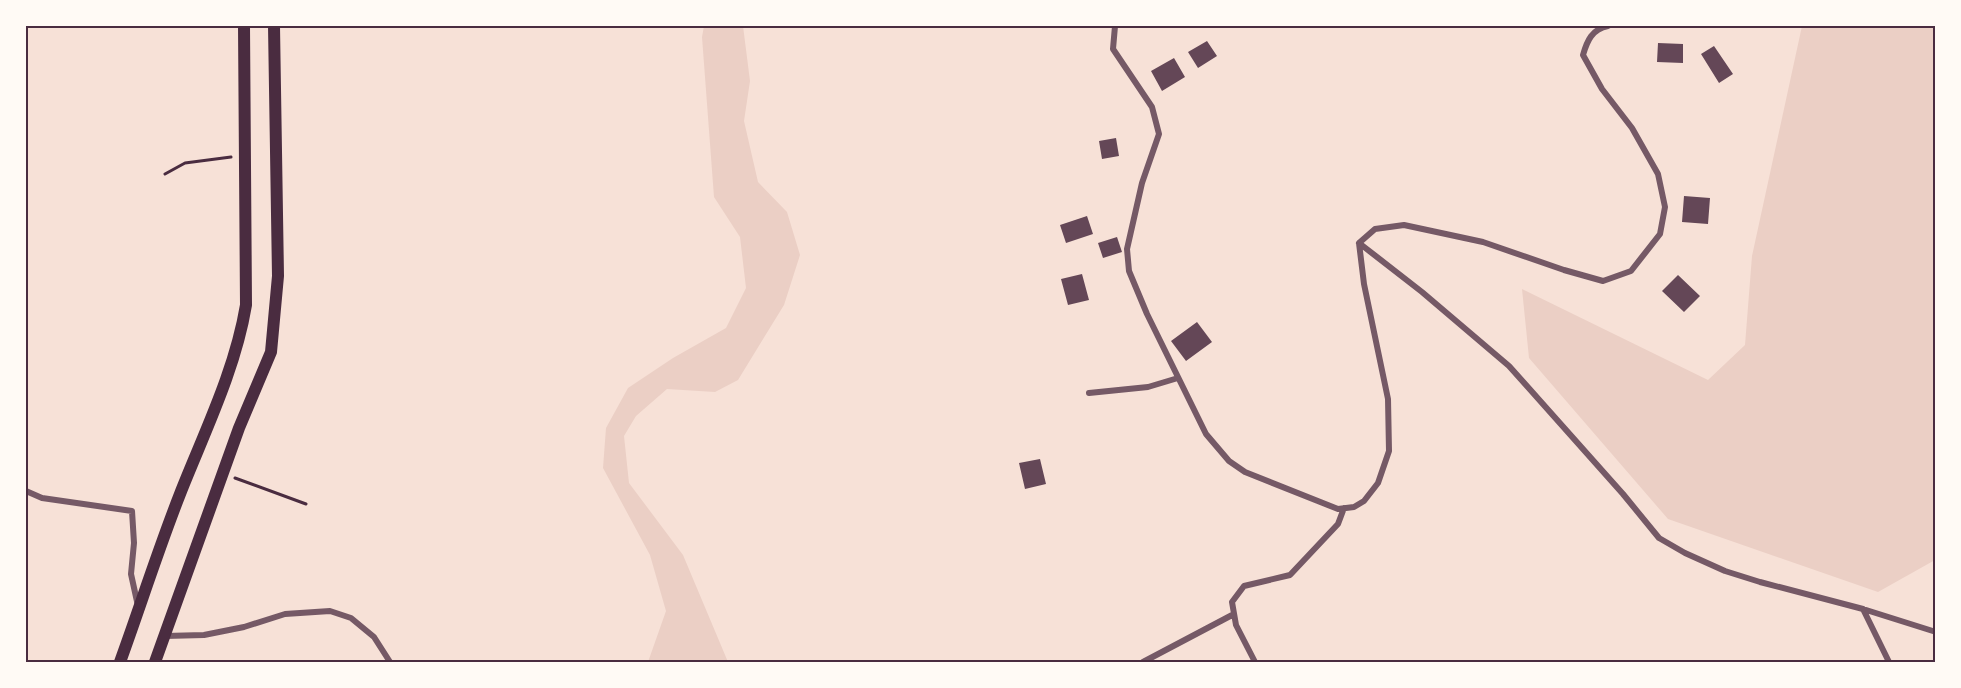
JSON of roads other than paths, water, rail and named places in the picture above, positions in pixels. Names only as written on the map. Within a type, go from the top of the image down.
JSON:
[{"type":"main road","points":[[120,663],[175,507],[241,335],[246,305],[244,26]]},
{"type":"main road","points":[[155,663],[238,428],[270,352],[278,276],[274,26]]},
{"type":"street","points":[[1115,26],[1113,49],[1152,107],[1159,134],[1142,183],[1127,249],[1129,271],[1147,314],[1206,434],[1229,461],[1245,472],[1338,509],[1354,507],[1364,501],[1378,483],[1389,452],[1388,399],[1364,284],[1359,243]]},
{"type":"street","points":[[1359,243],[1375,229],[1404,225],[1483,242],[1603,281],[1631,271],[1660,234],[1665,207],[1658,174],[1632,128],[1602,89],[1583,55],[1588,38],[1602,27],[1608,26]]},
{"type":"street","points":[[1359,243],[1422,291],[1509,366],[1659,538],[1684,553],[1725,571],[1863,609],[1935,632]]},
{"type":"street","points":[[1089,393],[1148,387],[1178,378]]},
{"type":"street","points":[[26,491],[42,498],[132,511],[134,543],[132,574],[138,610]]},
{"type":"street","points":[[1255,663],[1236,625],[1232,602],[1244,586],[1290,575],[1338,524],[1344,508]]},
{"type":"street","points":[[1863,609],[1889,663]]},
{"type":"street","points":[[164,636],[204,635],[244,627],[285,614],[330,611],[351,618],[374,637],[390,663]]},
{"type":"street","points":[[1143,663],[1234,614]]}]
